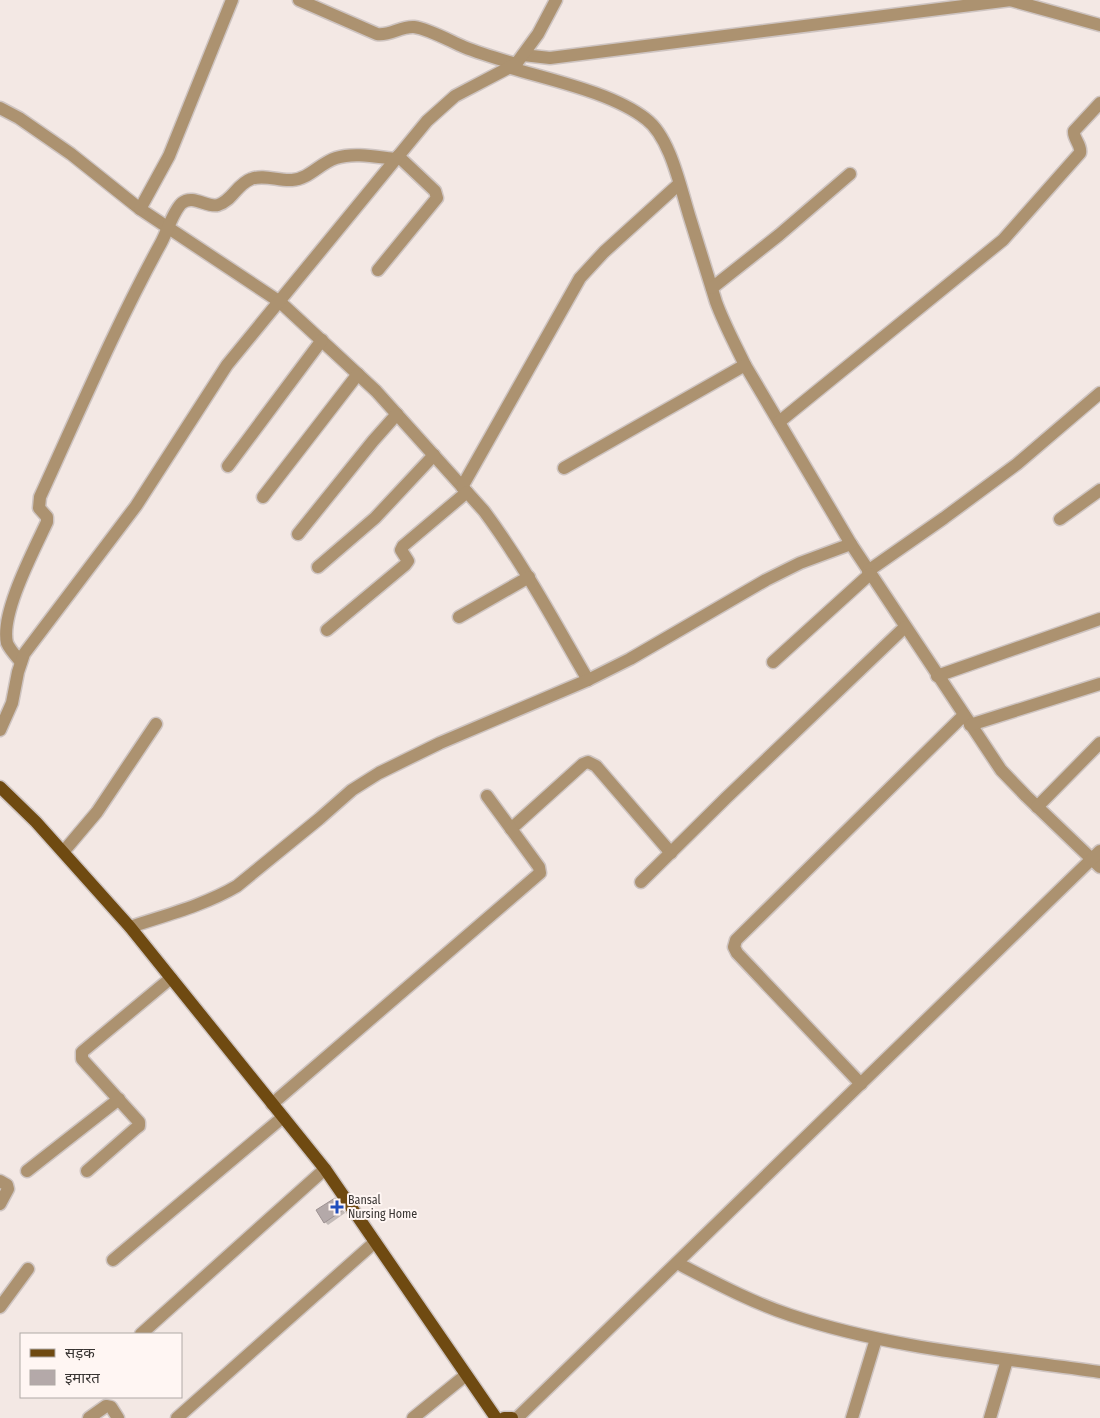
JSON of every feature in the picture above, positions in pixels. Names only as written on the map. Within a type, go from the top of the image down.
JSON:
[{"type":"main road","points":[[0,787],[64,851],[130,927],[325,1169],[496,1418]]},
{"type":"main road","points":[[504,1418],[512,1418]]},
{"type":"street","points":[[140,209],[169,156],[232,0]]},
{"type":"street","points":[[299,0],[377,34],[384,35],[408,27],[414,27],[477,52],[517,63],[612,100],[647,120],[657,131],[664,143],[718,306],[746,365],[850,544],[1001,770],[1037,807],[1097,859],[861,1084],[517,1418]]},
{"type":"street","points":[[517,63],[538,34],[556,0]]},
{"type":"street","points":[[0,730],[12,703],[21,662],[31,645],[136,506],[228,365],[427,121],[455,96],[517,63],[1010,0],[1100,25]]},
{"type":"street","points":[[779,422],[1011,232],[1080,154],[1081,150],[1074,131],[1100,103]]},
{"type":"street","points":[[1,109],[19,118],[71,154],[168,229],[280,302],[358,374],[434,455],[498,530],[529,577],[588,680]]},
{"type":"street","points":[[21,662],[7,643],[5,622],[11,598],[47,522],[48,517],[39,508],[40,497],[136,288],[168,229],[176,209],[186,200],[216,206],[222,204],[240,186],[251,179],[258,177],[292,180],[300,178],[326,162],[343,156],[397,157],[435,191],[436,198],[378,270]]},
{"type":"street","points":[[712,288],[779,235],[850,174]]},
{"type":"street","points":[[327,630],[405,565],[408,561],[401,550],[403,546],[464,489],[580,278],[599,257],[679,184]]},
{"type":"street","points":[[228,466],[322,340]]},
{"type":"street","points":[[564,468],[746,365]]},
{"type":"street","points":[[263,497],[358,374]]},
{"type":"street","points":[[773,662],[869,572],[1017,464],[1100,392]]},
{"type":"street","points":[[298,534],[397,414]]},
{"type":"street","points":[[318,567],[375,518],[434,455]]},
{"type":"street","points":[[1060,519],[1100,490]]},
{"type":"street","points":[[130,927],[206,902],[237,886],[352,790],[378,773],[440,743],[588,680],[630,659],[766,580],[800,563],[850,544]]},
{"type":"street","points":[[459,617],[529,577]]},
{"type":"street","points":[[937,676],[1100,619]]},
{"type":"street","points":[[641,882],[905,627]]},
{"type":"street","points":[[861,1084],[737,953],[734,947],[736,940],[967,720],[1100,684]]},
{"type":"street","points":[[64,851],[97,812],[156,724]]},
{"type":"street","points":[[1037,807],[1100,743]]},
{"type":"street","points":[[512,829],[583,764],[588,762],[596,766],[671,852]]},
{"type":"street","points":[[272,1104],[540,873],[539,867],[486,796]]},
{"type":"street","points":[[86,1171],[139,1126],[139,1122],[138,1118],[82,1059],[82,1052],[171,978]]},
{"type":"street","points":[[27,1171],[120,1099]]},
{"type":"street","points":[[113,1260],[283,1118]]},
{"type":"street","points":[[142,1333],[325,1169]]},
{"type":"street","points":[[0,1181],[7,1185],[8,1189],[0,1204]]},
{"type":"street","points":[[176,1418],[375,1242]]},
{"type":"street","points":[[677,1263],[765,1306],[811,1322],[876,1339],[1007,1360],[1100,1372]]},
{"type":"street","points":[[0,1307],[28,1268]]},
{"type":"street","points":[[852,1418],[876,1339]]},
{"type":"street","points":[[990,1418],[1007,1360]]},
{"type":"street","points":[[413,1418],[466,1375]]},
{"type":"street","points":[[103,1398],[115,1413]]},
{"type":"street","points":[[89,1418],[106,1406],[115,1413]]},
{"type":"building","points":[[335,1198],[343,1210],[324,1223],[316,1210]]},
{"type":"place","name":"Bansal Nursing Home","points":[[337,1207]]}]
